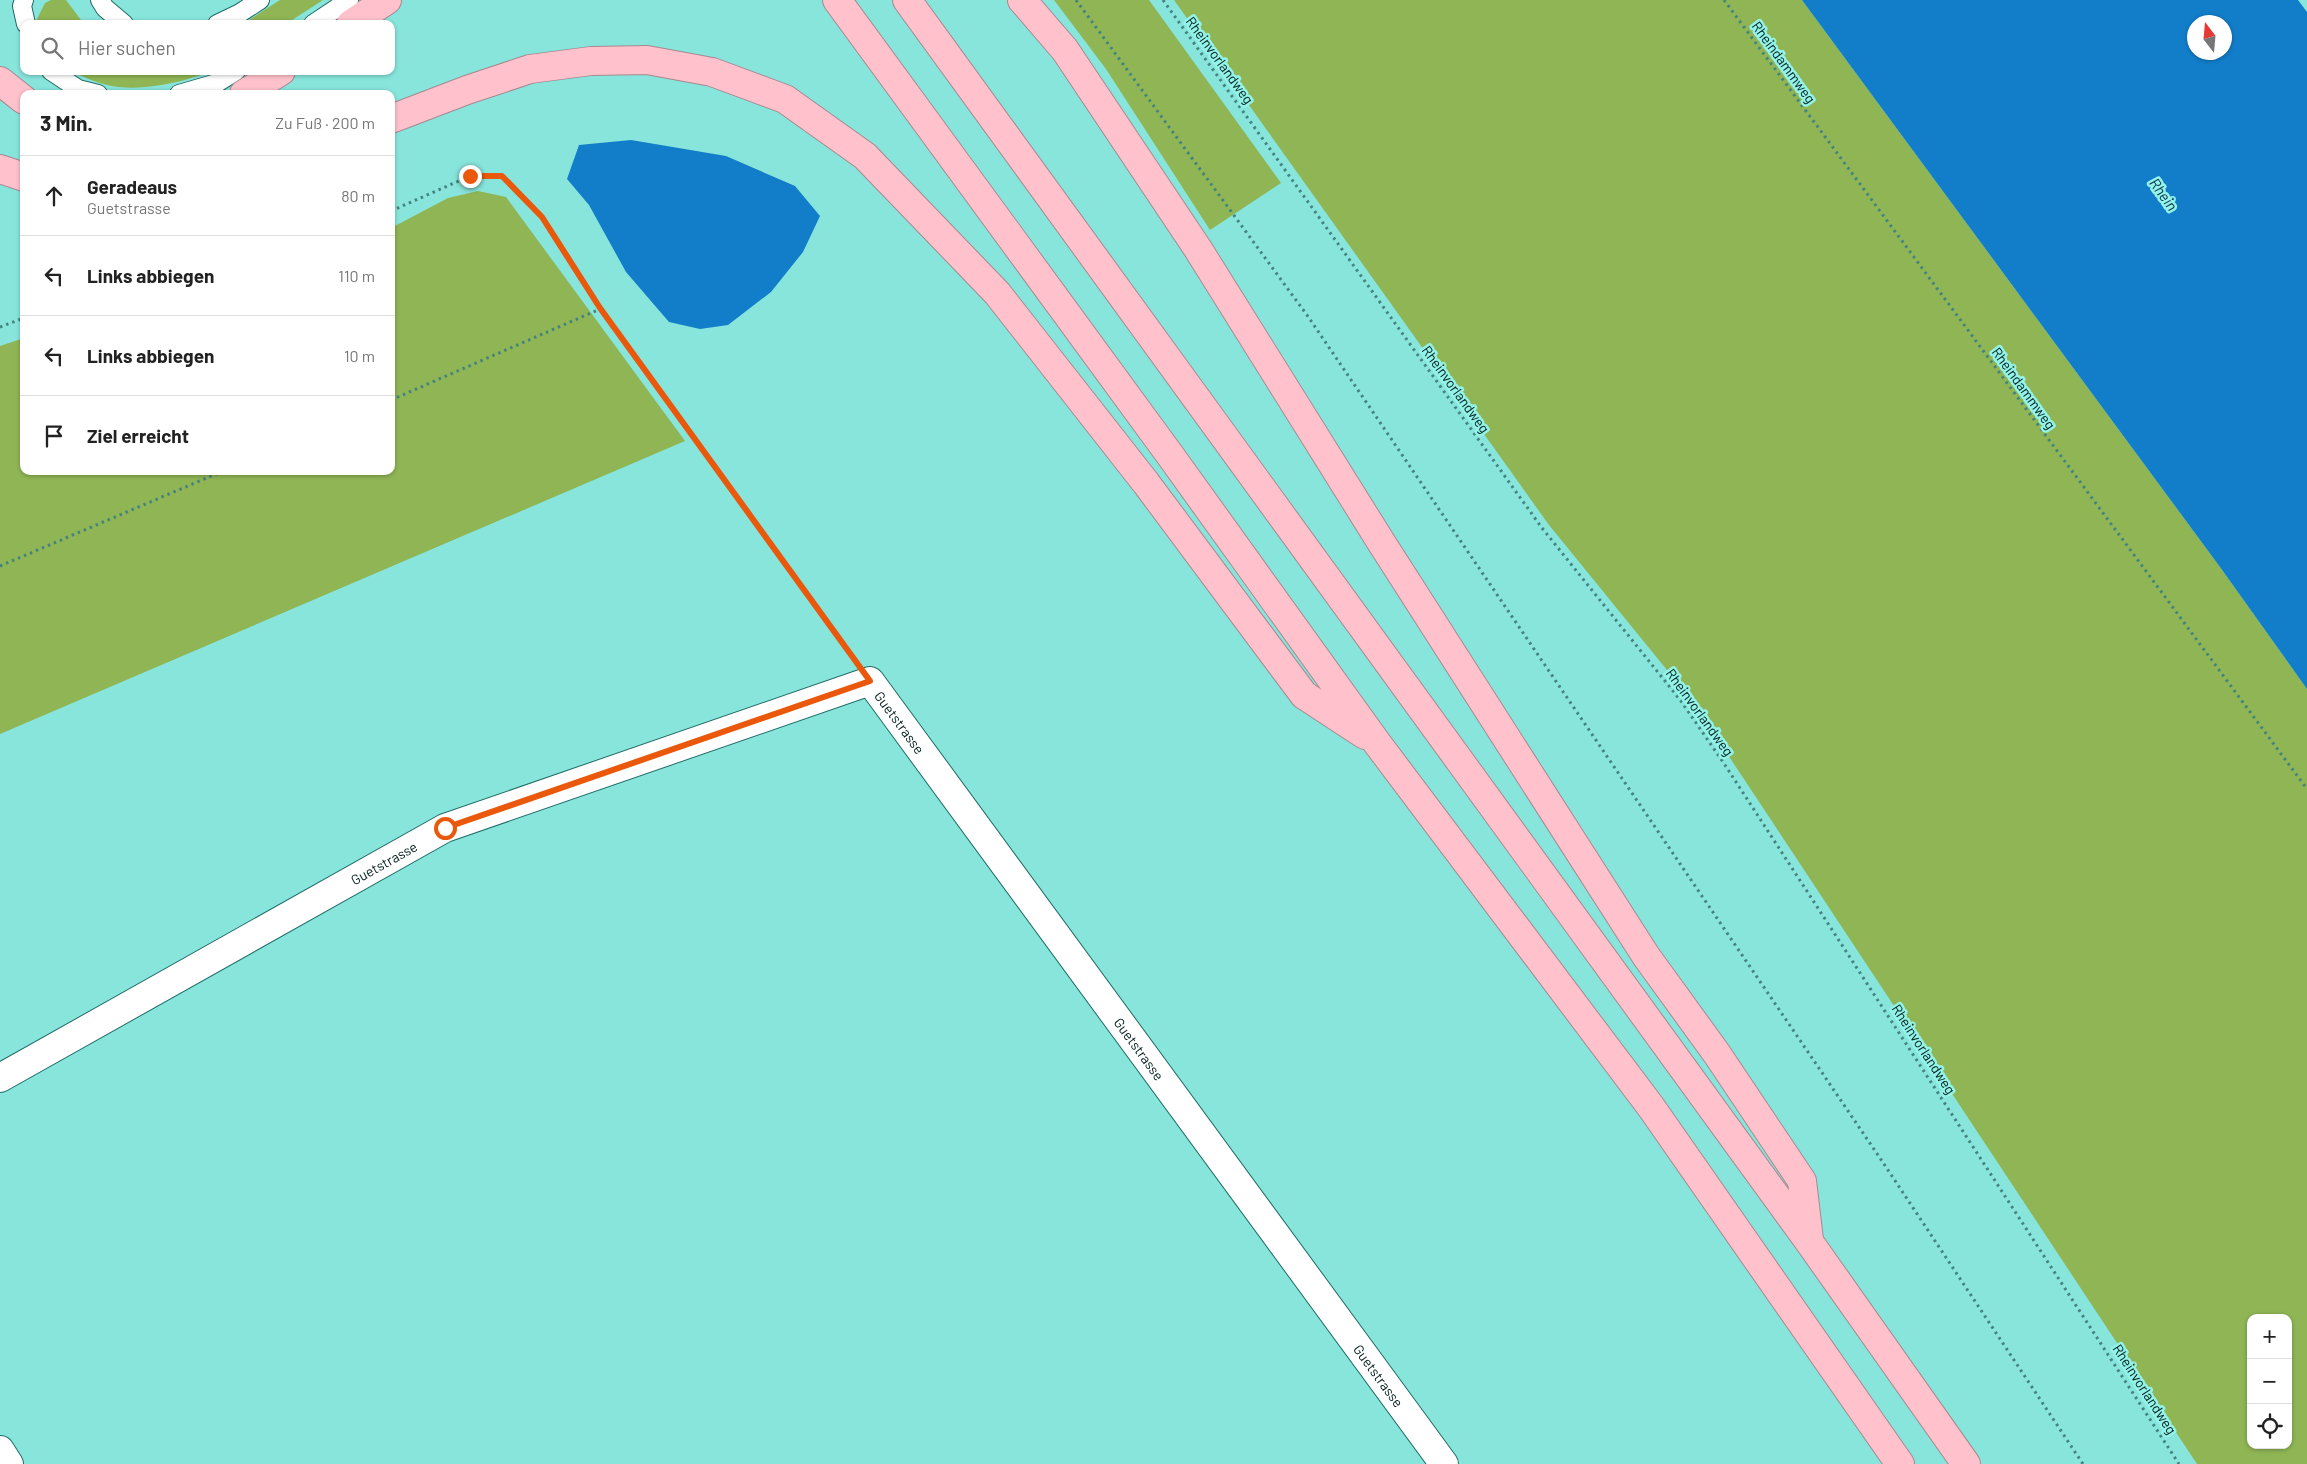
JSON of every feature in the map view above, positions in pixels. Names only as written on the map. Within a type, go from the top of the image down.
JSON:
[{"type":"highway","points":[[357,20],[387,0]]},
{"type":"highway","points":[[837,0],[1170,455],[1377,743],[1651,1107],[1900,1464]]},
{"type":"highway","points":[[907,0],[1810,1243],[1966,1464]]},
{"type":"highway","points":[[1022,0],[1065,50],[1198,249],[1646,956],[1717,1054],[1802,1181],[1810,1243]]},
{"type":"highway","points":[[395,117],[467,90],[530,69],[591,61],[647,60],[712,72],[785,99],[865,156],[997,293],[1146,484],[1304,696],[1377,743]]},
{"type":"highway","points":[[251,90],[275,75]]},
{"type":"highway","points":[[0,81],[20,97]]},
{"type":"highway","points":[[0,169],[20,176]]},
{"type":"street","name":"Guetstrasse","points":[[0,1078],[445,828],[870,681],[1444,1464]]},
{"type":"street","points":[[0,1450],[9,1464]]},
{"type":"lane","points":[[24,0],[22,6],[25,20]]},
{"type":"lane","points":[[100,0],[105,8],[119,20]]},
{"type":"lane","points":[[225,20],[260,0]]},
{"type":"lane","points":[[319,20],[350,0]]},
{"type":"lane","points":[[57,75],[82,90]]},
{"type":"lane","points":[[193,90],[217,83],[230,75]]},
{"type":"path","points":[[1076,0],[1307,315],[1869,1142],[2083,1464]]},
{"type":"path","name":"Rheinvorlandweg","points":[[1163,0],[1542,528],[1687,709],[2180,1464]]},
{"type":"path","name":"Rheindammweg","points":[[1724,0],[2307,789]]},
{"type":"path","points":[[395,209],[470,176],[502,176],[542,217],[600,308],[870,681]]},
{"type":"path","points":[[395,398],[543,335],[600,308]]},
{"type":"path","points":[[0,327],[20,320]]},
{"type":"path","points":[[0,566],[214,475]]},
{"type":"green space","points":[[51,0],[66,0],[81,20],[36,20],[45,3]]},
{"type":"green space","points":[[280,0],[323,0],[292,20],[249,20]]},
{"type":"green space","points":[[1054,0],[1149,0],[1281,183],[1210,230],[1106,69]]},
{"type":"green space","points":[[1174,0],[1802,0],[2220,567],[2307,689],[2307,1464],[2197,1464],[1693,702],[1549,525]]},
{"type":"green space","points":[[80,75],[201,75],[166,84],[131,88],[107,85]]},
{"type":"green space","points":[[478,191],[506,197],[685,441],[0,734],[0,346],[20,339],[20,475],[395,475],[395,226],[448,198]]},
{"type":"water","name":"Rhein","points":[[1802,0],[2298,0],[2307,12],[2307,689],[2220,567]]},
{"type":"water","points":[[631,140],[726,156],[795,186],[820,216],[803,252],[771,292],[728,325],[700,329],[669,322],[626,272],[589,205],[567,179],[579,145]]},
{"type":"route","points":[[445,828],[870,681],[600,308],[542,217],[502,176],[470,176]]}]
